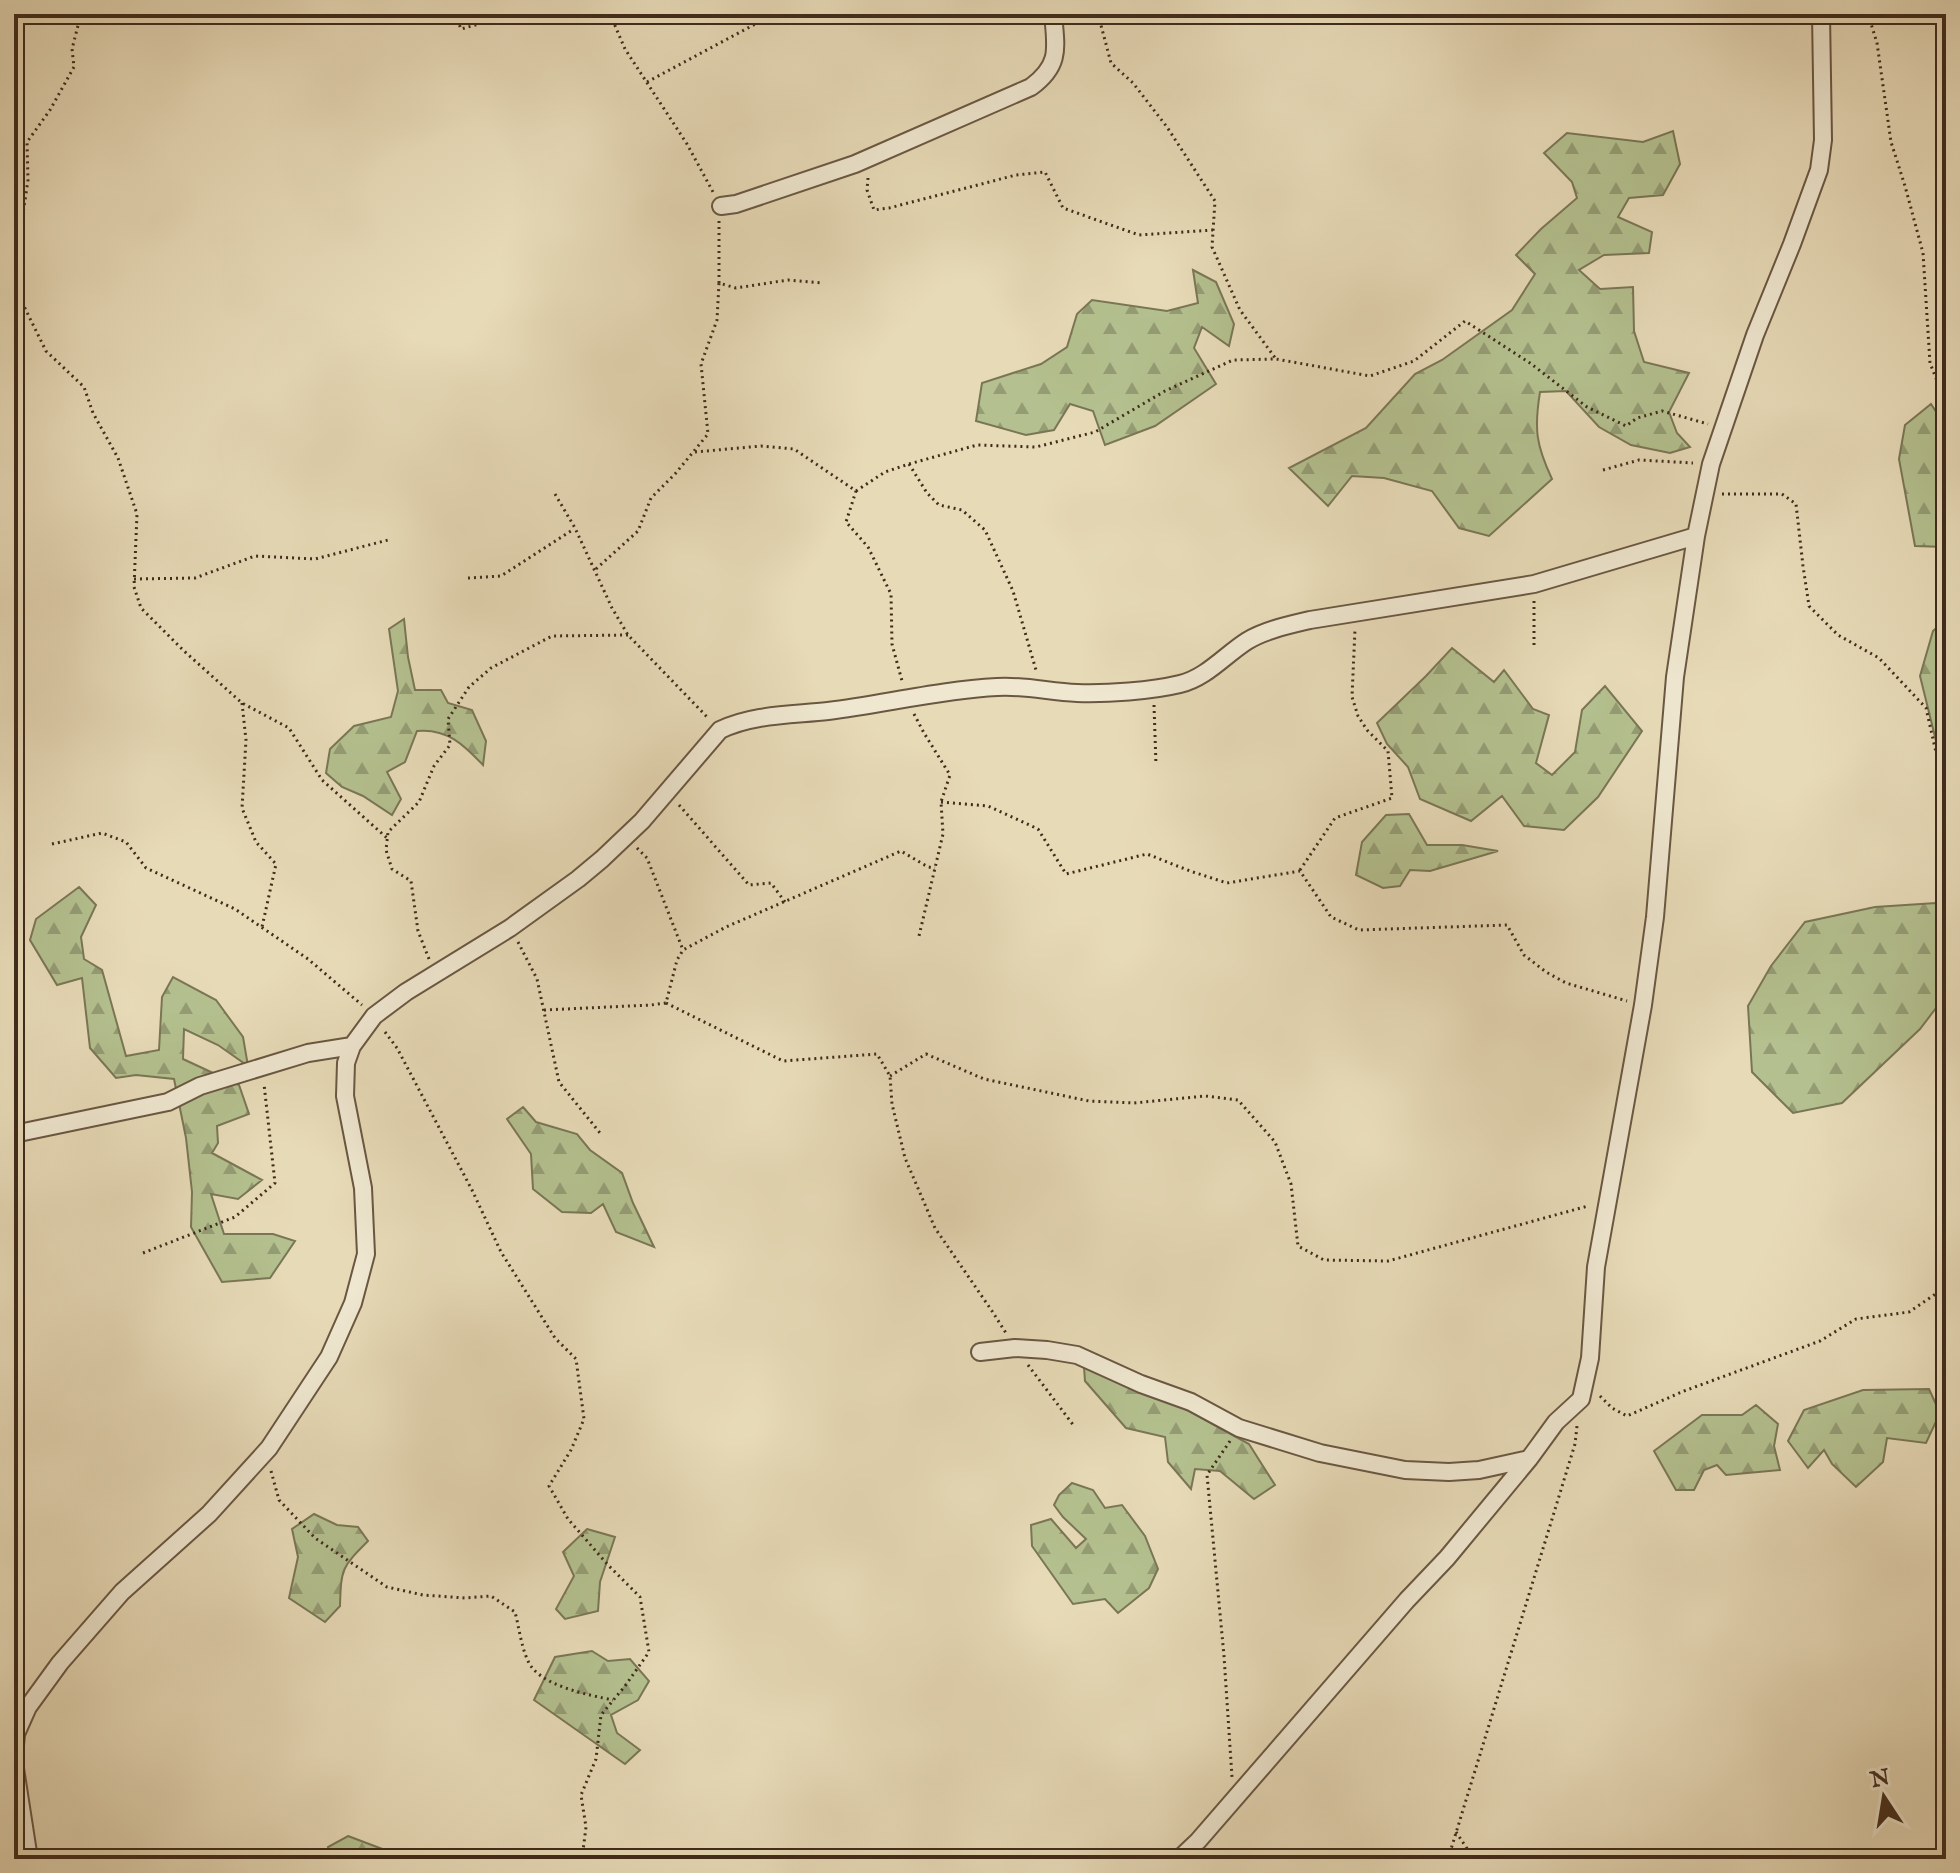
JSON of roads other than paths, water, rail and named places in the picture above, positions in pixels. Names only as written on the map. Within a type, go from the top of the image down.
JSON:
[{"type":"street","points":[[721,206],[736,204],[869,158],[1031,87],[1041,80],[1055,56],[1053,14]]},
{"type":"street","points":[[1179,1859],[1447,1558],[1583,1391],[1590,1358],[1596,1267],[1643,1005],[1655,917],[1675,677],[1696,536],[1711,464],[1755,335],[1820,165],[1824,92],[1821,14]]},
{"type":"street","points":[[29,1859],[14,1759],[16,1734],[28,1707],[60,1663],[122,1592],[209,1514],[269,1448],[329,1357],[353,1303],[366,1254],[363,1188],[345,1096],[346,1063],[352,1046],[374,1016],[406,992],[510,928],[578,879],[627,837],[720,730],[752,719],[1000,686],[1077,693],[1182,684],[1248,640],[1264,633],[1310,620],[1534,584],[1696,536]]},
{"type":"street","points":[[14,1134],[168,1102],[200,1086],[308,1053],[352,1046]]},
{"type":"street","points":[[980,1352],[1015,1348],[1077,1355],[1141,1384],[1191,1402],[1239,1428],[1320,1453],[1405,1470],[1479,1470],[1529,1459]]}]
